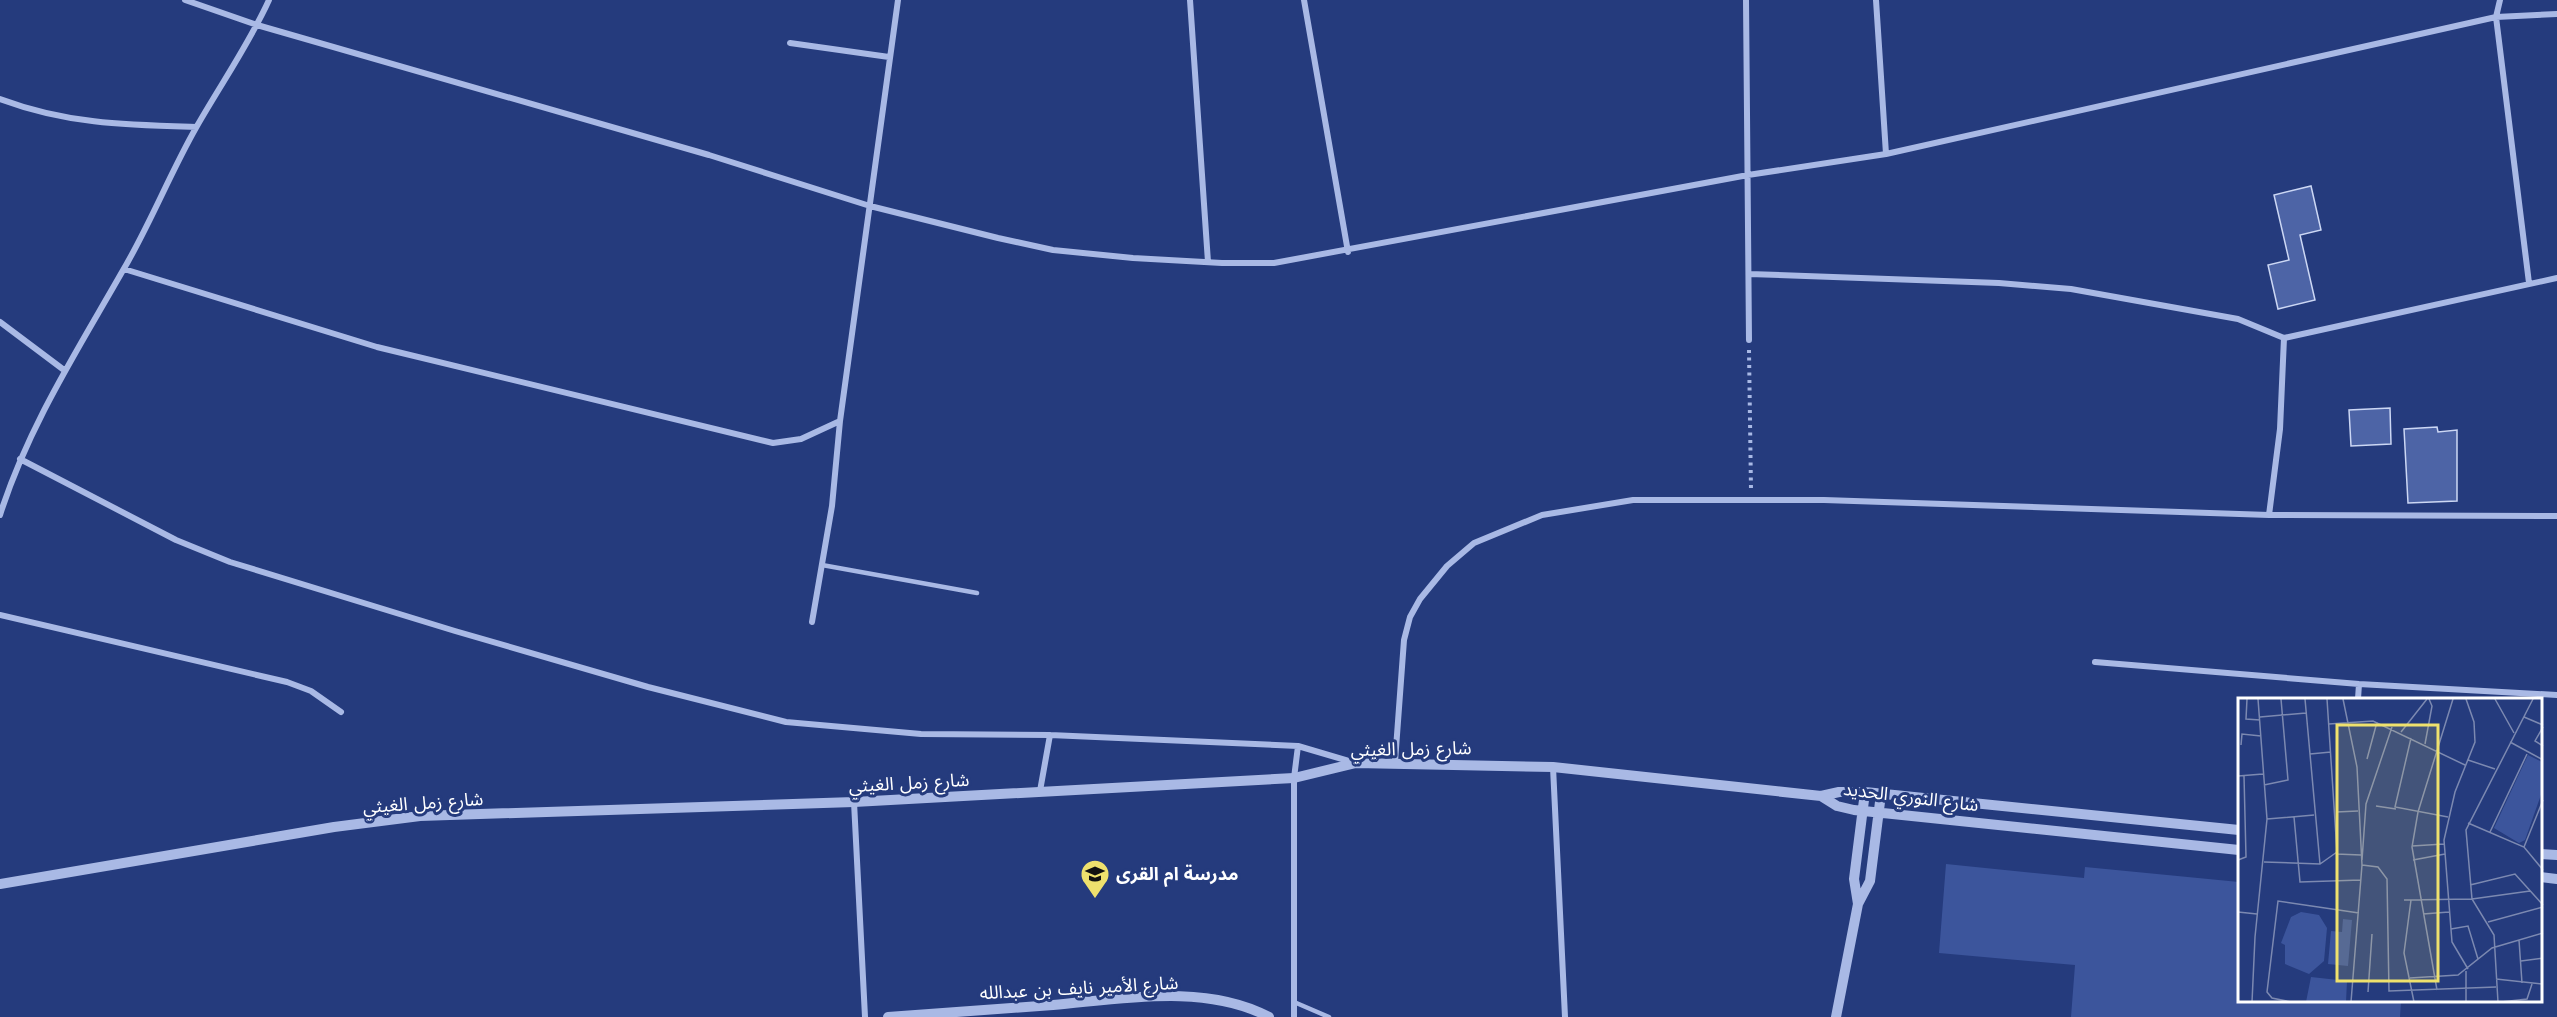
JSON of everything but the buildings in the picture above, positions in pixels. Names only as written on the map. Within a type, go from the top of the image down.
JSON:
[{"type":"street","points":[[184,0],[257,25],[709,155],[870,206],[1053,250],[1208,262],[1274,263],[1348,252],[1748,175],[1886,154],[2496,17],[2557,14]]},
{"type":"street","points":[[0,515],[20,459],[64,370],[124,269],[196,128],[270,0]]},
{"type":"street","points":[[812,622],[832,506],[840,421],[898,0]]},
{"type":"street","points":[[1190,0],[1208,262]]},
{"type":"street","points":[[1304,0],[1348,252]]},
{"type":"street","points":[[1746,0],[1749,340]]},
{"type":"street","points":[[1876,0],[1886,154]]},
{"type":"street","points":[[2500,0],[2496,17],[2529,283]]},
{"type":"street","points":[[790,43],[889,57]]},
{"type":"street","points":[[0,99],[34,112],[69,120],[105,125],[196,128]]},
{"type":"street","points":[[124,269],[356,342],[773,443],[801,439],[840,421]]},
{"type":"street","points":[[1749,274],[1999,283],[2071,289],[2238,319],[2284,338],[2557,278]]},
{"type":"street","points":[[0,322],[64,370]]},
{"type":"street","points":[[2269,515],[2280,429],[2284,338]]},
{"type":"street","points":[[20,459],[176,540],[230,562],[648,687],[786,722],[921,734],[1050,735],[1298,747],[1356,763]]},
{"type":"street","points":[[1395,762],[1404,640],[1410,617],[1420,599],[1447,566],[1474,543],[1542,515],[1633,500],[1751,500],[1916,502],[2269,515],[2557,516]]},
{"type":"street","points":[[0,615],[288,682],[311,691],[341,712]]},
{"type":"street","points":[[2095,662],[2360,684],[2557,695]]},
{"type":"street","points":[[2358,698],[2360,684]]},
{"type":"street","points":[[1040,792],[1050,735]]},
{"type":"street","points":[[1294,1017],[1294,778],[1298,747]]},
{"type":"street","name":"شارع زمل الغيثي","points":[[0,884],[334,827],[420,816],[854,802],[1294,778],[1356,763],[1553,767],[1821,796]]},
{"type":"street","points":[[1553,767],[1565,1017]]},
{"type":"street","name":"شارع النوري الحديد","points":[[1821,796],[1839,792],[1865,792],[2238,831]]},
{"type":"street","points":[[1858,904],[1854,879],[1865,792]]},
{"type":"street","points":[[1836,1017],[1858,904],[1870,881],[1881,794]]},
{"type":"street","name":"شارع النوري الحديد","points":[[1821,796],[1837,806],[1862,811],[2238,850]]},
{"type":"street","points":[[854,802],[865,1017]]},
{"type":"street","points":[[2542,854],[2557,855]]},
{"type":"street","points":[[2542,878],[2557,879]]},
{"type":"street","name":"شارع الأمير نايف بن عبدالله","points":[[888,1017],[1157,998],[1213,999],[1236,1004],[1269,1017]]},
{"type":"lane","points":[[822,565],[977,593]]},
{"type":"lane","points":[[1294,1002],[1329,1017]]},
{"type":"path","points":[[1749,340],[1751,500]]},
{"type":"shaded area","points":[[1946,864],[2084,878],[2085,867],[2238,882],[2238,1002],[2401,1002],[2400,1017],[2071,1017],[2075,965],[1939,953]]},
{"type":"place","name":"مدرسة ام القرى","points":[[1095,900]]}]
